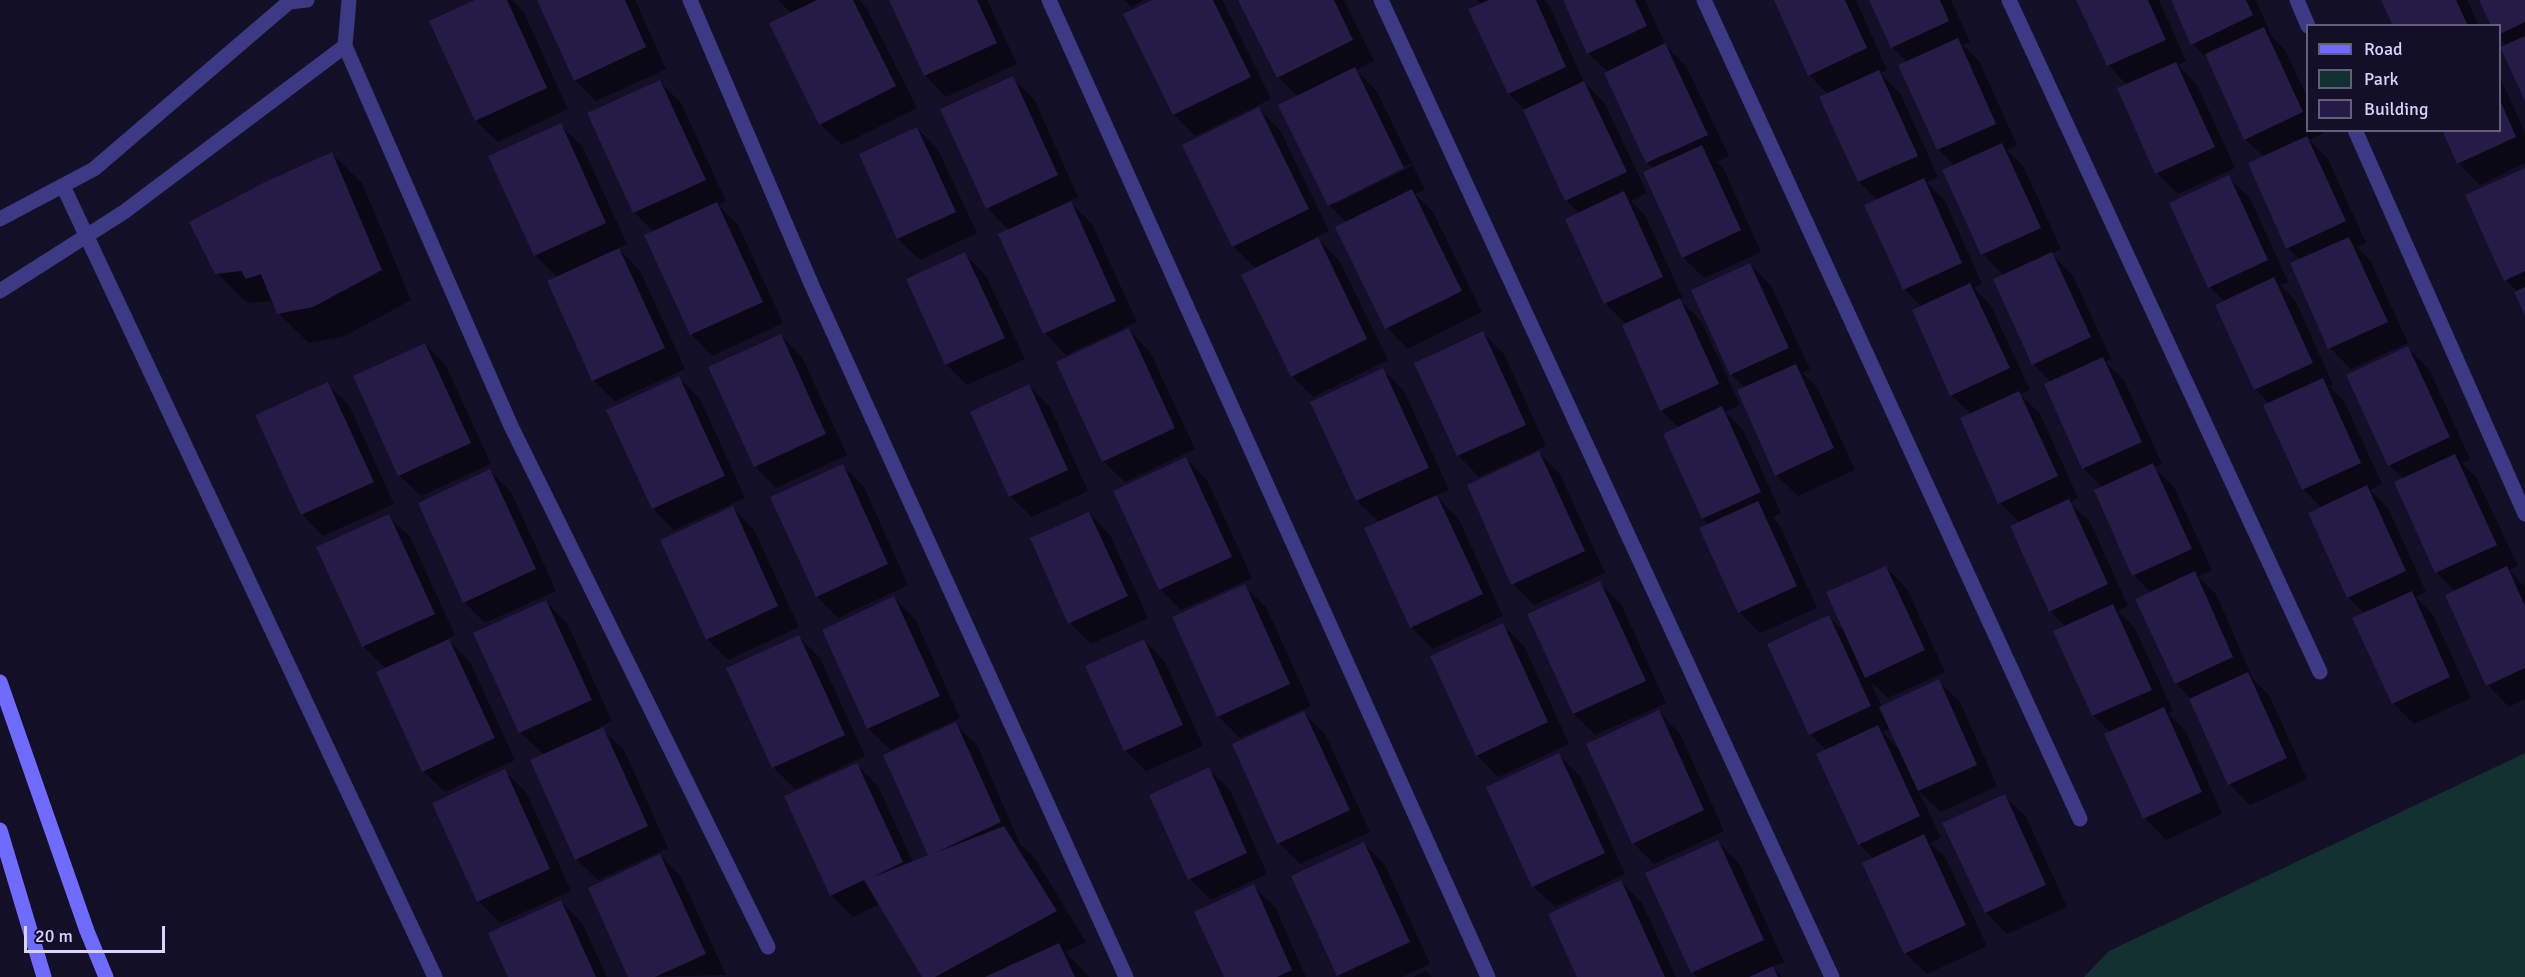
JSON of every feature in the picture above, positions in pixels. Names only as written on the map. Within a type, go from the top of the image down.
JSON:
[{"type":"street","points":[[0,219],[94,169],[289,2],[306,0]]},
{"type":"street","points":[[349,0],[345,46],[511,426],[768,947]]},
{"type":"street","points":[[690,0],[818,299],[1126,977]]},
{"type":"street","points":[[1049,0],[1488,977]]},
{"type":"street","points":[[1381,0],[1832,977]]},
{"type":"street","points":[[1704,0],[2080,819]]},
{"type":"street","points":[[2009,0],[2320,672]]},
{"type":"street","points":[[2297,0],[2307,24]]},
{"type":"street","points":[[0,291],[124,212],[345,46]]},
{"type":"street","points":[[2356,132],[2525,514]]},
{"type":"street","points":[[63,186],[435,977]]},
{"type":"street","points":[[0,682],[87,931],[106,977]]},
{"type":"street","points":[[0,830],[44,977]]},
{"type":"green space","points":[[2525,753],[2525,977],[2084,977],[2109,951]]},
{"type":"building","points":[[475,0],[507,0],[547,88],[475,121],[429,21]]},
{"type":"building","points":[[537,0],[625,0],[646,47],[574,81]]},
{"type":"building","points":[[817,0],[853,0],[896,86],[819,125],[769,23]]},
{"type":"building","points":[[889,0],[977,0],[997,43],[924,76]]},
{"type":"building","points":[[1152,0],[1213,0],[1251,77],[1173,115],[1123,14]]},
{"type":"building","points":[[1238,0],[1334,0],[1353,40],[1277,78]]},
{"type":"building","points":[[1489,0],[1536,0],[1566,67],[1508,94],[1468,9]]},
{"type":"building","points":[[1563,0],[1635,0],[1647,26],[1587,54]]},
{"type":"building","points":[[1774,0],[1845,0],[1867,48],[1808,76]]},
{"type":"building","points":[[1869,0],[1940,0],[1949,21],[1891,48]]},
{"type":"building","points":[[2076,0],[2148,0],[2166,40],[2107,66]]},
{"type":"building","points":[[2171,0],[2246,0],[2253,15],[2191,45]]},
{"type":"building","points":[[2381,0],[2456,0],[2467,24],[2392,24]]},
{"type":"building","points":[[2479,0],[2525,0],[2525,22],[2501,34],[2501,24],[2490,24]]},
{"type":"building","points":[[2264,27],[2303,112],[2244,140],[2205,54]]},
{"type":"building","points":[[2525,36],[2525,101],[2501,49],[2501,47]]},
{"type":"building","points":[[1958,38],[1996,124],[1937,150],[1898,65]]},
{"type":"building","points":[[1665,43],[1708,135],[1646,163],[1604,73]]},
{"type":"building","points":[[2176,62],[2215,147],[2155,174],[2117,88]]},
{"type":"building","points":[[1355,67],[1404,168],[1328,206],[1278,105]]},
{"type":"building","points":[[1879,70],[1918,156],[1858,182],[1819,97]]},
{"type":"building","points":[[1013,76],[1058,175],[986,209],[940,109]]},
{"type":"building","points":[[660,80],[706,180],[633,213],[587,113]]},
{"type":"building","points":[[1584,81],[1627,172],[1565,201],[1523,110]]},
{"type":"building","points":[[2501,102],[2516,137],[2457,164],[2443,132],[2501,132]]},
{"type":"building","points":[[1259,107],[1309,209],[1232,247],[1182,145]]},
{"type":"building","points":[[561,123],[606,223],[534,256],[488,156]]},
{"type":"building","points":[[917,127],[956,212],[897,239],[859,154]]},
{"type":"building","points":[[2307,136],[2346,221],[2286,249],[2248,163]]},
{"type":"building","points":[[2002,143],[2041,228],[1981,255],[1942,170]]},
{"type":"building","points":[[1702,145],[1741,230],[1682,258],[1643,172]]},
{"type":"building","points":[[332,152],[382,270],[313,307],[277,314],[261,274],[246,279],[241,271],[215,274],[189,222],[265,182]]},
{"type":"building","points":[[2525,168],[2525,271],[2504,281],[2465,195]]},
{"type":"building","points":[[2229,175],[2268,260],[2208,288],[2169,203]]},
{"type":"building","points":[[1924,178],[1962,263],[1903,290],[1864,205]]},
{"type":"building","points":[[1412,189],[1462,291],[1385,329],[1335,227]]},
{"type":"building","points":[[1624,191],[1663,277],[1604,304],[1565,219]]},
{"type":"building","points":[[1071,201],[1116,301],[1043,334],[998,234]]},
{"type":"building","points":[[717,202],[763,302],[690,335],[644,235]]},
{"type":"building","points":[[1318,237],[1367,339],[1291,377],[1241,275]]},
{"type":"building","points":[[2349,237],[2388,322],[2328,349],[2290,263]]},
{"type":"building","points":[[619,248],[665,348],[592,381],[547,281]]},
{"type":"building","points":[[965,252],[1005,338],[945,365],[906,279]]},
{"type":"building","points":[[2052,252],[2091,337],[2032,365],[1993,279]]},
{"type":"building","points":[[1750,263],[1789,348],[1730,375],[1691,290]]},
{"type":"building","points":[[2274,277],[2313,363],[2254,390],[2215,305]]},
{"type":"building","points":[[1970,283],[2010,368],[1950,396],[1912,310]]},
{"type":"building","points":[[2525,287],[2525,316],[2514,292]]},
{"type":"building","points":[[1680,298],[1719,384],[1660,411],[1622,325]]},
{"type":"building","points":[[1129,328],[1175,428],[1102,462],[1056,362]]},
{"type":"building","points":[[1483,331],[1526,425],[1457,456],[1414,363]]},
{"type":"building","points":[[781,334],[826,434],[754,467],[708,367]]},
{"type":"building","points":[[425,343],[471,443],[398,476],[353,376]]},
{"type":"building","points":[[2408,346],[2450,437],[2388,466],[2346,375]]},
{"type":"building","points":[[2103,357],[2142,442],[2082,469],[2044,384]]},
{"type":"building","points":[[1796,364],[1834,448],[1775,476],[1737,390]]},
{"type":"building","points":[[1383,368],[1429,468],[1356,501],[1310,402]]},
{"type":"building","points":[[679,376],[725,476],[652,509],[606,410]]},
{"type":"building","points":[[2323,378],[2361,463],[2302,490],[2263,405]]},
{"type":"building","points":[[328,382],[374,482],[301,515],[255,415]]},
{"type":"building","points":[[1029,384],[1068,470],[1009,497],[970,412]]},
{"type":"building","points":[[2019,391],[2058,476],[1998,504],[1960,418]]},
{"type":"building","points":[[1722,406],[1761,492],[1702,519],[1663,434]]},
{"type":"building","points":[[1539,451],[1585,551],[1511,585],[1467,485]]},
{"type":"building","points":[[2455,454],[2497,545],[2435,573],[2394,482]]},
{"type":"building","points":[[1186,457],[1232,557],[1159,590],[1113,491]]},
{"type":"building","points":[[2153,463],[2192,549],[2132,576],[2094,490]]},
{"type":"building","points":[[843,464],[888,564],[816,597],[770,497]]},
{"type":"building","points":[[490,469],[536,569],[463,603],[418,503]]},
{"type":"building","points":[[2367,485],[2406,571],[2347,598],[2308,513]]},
{"type":"building","points":[[1437,495],[1483,594],[1410,628],[1364,528]]},
{"type":"building","points":[[2069,499],[2108,584],[2049,612],[2010,526]]},
{"type":"building","points":[[1758,501],[1797,586],[1738,613],[1699,528]]},
{"type":"building","points":[[733,506],[778,606],[706,640],[660,540]]},
{"type":"building","points":[[1089,512],[1128,596],[1068,624],[1030,538]]},
{"type":"building","points":[[389,514],[435,614],[362,647],[316,547]]},
{"type":"building","points":[[1886,566],[1925,650],[1865,678],[1826,592]]},
{"type":"building","points":[[2507,566],[2525,606],[2525,668],[2486,686],[2445,595]]},
{"type":"building","points":[[2195,571],[2233,657],[2175,684],[2135,599]]},
{"type":"building","points":[[1600,581],[1646,681],[1573,714],[1527,614]]},
{"type":"building","points":[[1245,584],[1290,684],[1217,717],[1172,617]]},
{"type":"building","points":[[2412,591],[2450,677],[2392,704],[2352,618]]},
{"type":"building","points":[[894,596],[940,696],[867,729],[822,630]]},
{"type":"building","points":[[546,600],[592,700],[519,733],[473,633]]},
{"type":"building","points":[[2113,604],[2152,690],[2092,716],[2053,631]]},
{"type":"building","points":[[1829,615],[1871,706],[1809,735],[1767,644]]},
{"type":"building","points":[[1503,623],[1548,722],[1476,756],[1430,656]]},
{"type":"building","points":[[799,635],[845,735],[772,768],[726,668]]},
{"type":"building","points":[[449,639],[495,738],[422,772],[376,672]]},
{"type":"building","points":[[1144,639],[1183,725],[1124,751],[1085,666]]},
{"type":"building","points":[[2248,672],[2287,758],[2228,785],[2189,699]]},
{"type":"building","points":[[1939,679],[1977,765],[1918,791],[1879,707]]},
{"type":"building","points":[[2164,707],[2202,792],[2143,819],[2104,734]]},
{"type":"building","points":[[1659,710],[1704,810],[1632,844],[1586,744]]},
{"type":"building","points":[[1304,711],[1350,810],[1277,844],[1232,744]]},
{"type":"building","points":[[956,722],[1001,822],[935,853],[1004,826],[1057,911],[935,977],[922,977],[864,880],[830,896],[784,796],[857,763],[903,862],[871,878],[928,855],[883,755]]},
{"type":"building","points":[[1878,725],[1920,816],[1858,845],[1816,754]]},
{"type":"building","points":[[603,727],[648,826],[575,860],[530,760]]},
{"type":"building","points":[[1559,753],[1605,853],[1532,887],[1486,787]]},
{"type":"building","points":[[1209,767],[1247,853],[1188,880],[1149,795]]},
{"type":"building","points":[[505,769],[550,869],[477,902],[432,803]]},
{"type":"building","points":[[2005,794],[2046,885],[1985,913],[1942,823]]},
{"type":"building","points":[[1924,834],[1966,925],[1904,954],[1862,863]]},
{"type":"building","points":[[1718,840],[1764,940],[1691,973],[1645,873]]},
{"type":"building","points":[[1364,842],[1410,942],[1337,976],[1291,876]]},
{"type":"building","points":[[660,854],[706,954],[655,977],[628,977],[588,888]]},
{"type":"building","points":[[1621,880],[1665,977],[1577,977],[1548,914]]},
{"type":"building","points":[[1254,884],[1292,970],[1277,977],[1224,977],[1194,912]]},
{"type":"building","points":[[561,900],[596,977],[508,977],[488,933]]},
{"type":"building","points":[[1059,943],[1075,977],[985,977]]},
{"type":"building","points":[[1773,966],[1778,977],[1749,977]]}]
